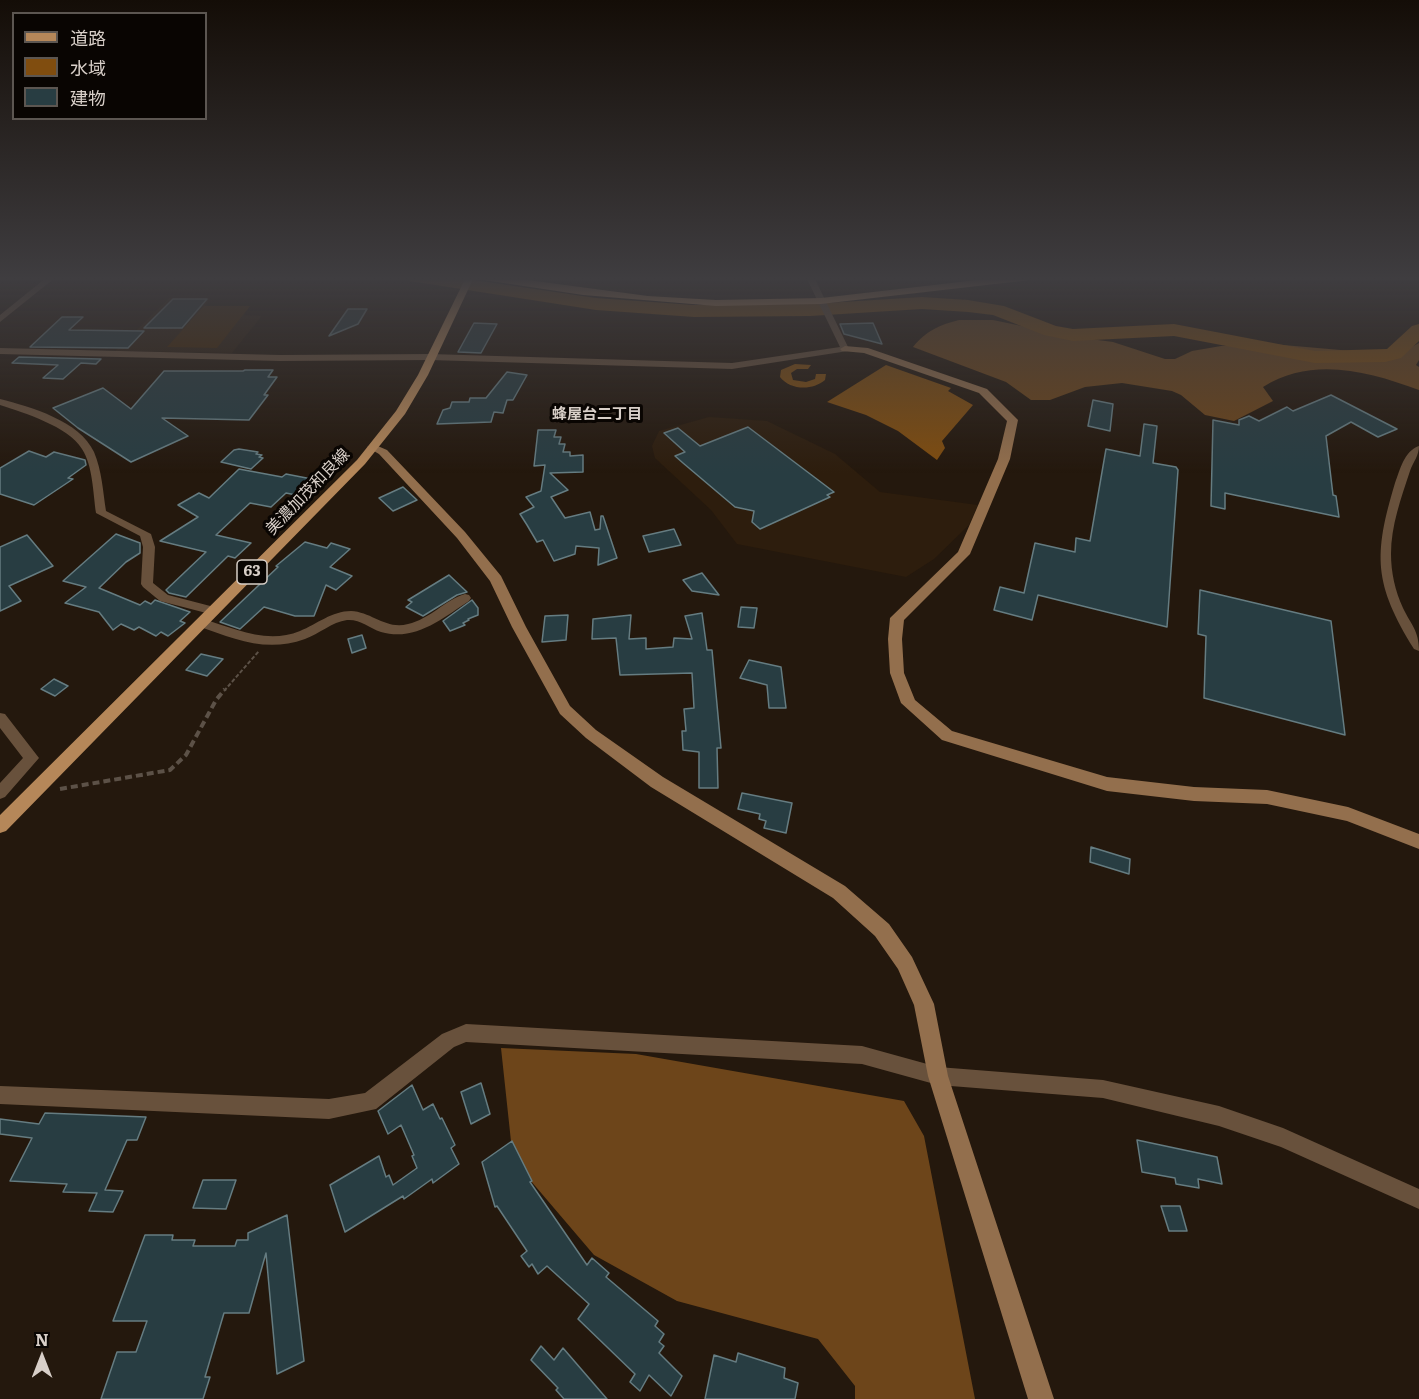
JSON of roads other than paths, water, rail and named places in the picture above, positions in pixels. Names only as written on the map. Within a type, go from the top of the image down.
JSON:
[{"type":"main road","name":"美濃加茂和良線","points":[[0,826],[373,447],[400,412],[423,375],[437,342]]},
{"type":"street","points":[[842,342],[845,349]]},
{"type":"street","points":[[0,351],[280,358],[430,357],[732,366],[845,349],[865,350],[983,391],[1013,420],[1004,459],[964,554],[897,618],[895,639],[897,673],[909,703],[947,736],[1107,784],[1194,794],[1267,797],[1348,814],[1419,842]]},
{"type":"street","points":[[0,402],[42,418],[71,433],[87,448],[101,513],[145,534],[149,547],[147,584],[164,598],[214,611]]},
{"type":"street","points":[[373,447],[383,452],[461,535],[496,579],[519,627],[565,710],[591,734],[657,783],[839,892],[882,930],[905,963],[924,1004],[938,1076],[1041,1399]]},
{"type":"street","points":[[1419,449],[1410,456],[1393,507],[1384,546],[1385,573],[1405,626],[1419,646]]},
{"type":"street","points":[[202,623],[266,643],[286,642],[343,616],[360,616],[383,628],[401,630],[426,624],[465,598]]},
{"type":"street","points":[[0,718],[32,758],[0,793]]},
{"type":"street","points":[[0,1095],[329,1109],[369,1102],[448,1040],[466,1033],[862,1055],[938,1076],[1103,1089],[1219,1116],[1283,1138],[1419,1199]]},
{"type":"water","points":[[795,364],[811,365],[808,369],[797,369],[791,373],[793,380],[806,382],[815,379],[816,374],[826,374],[825,380],[814,386],[801,388],[789,385],[780,377],[781,370]]},
{"type":"water","points":[[886,365],[951,388],[948,391],[973,405],[942,441],[945,448],[937,460],[898,431],[866,415],[827,402]]},
{"type":"waterway","points":[[1233,342],[1315,357],[1385,356],[1394,354],[1406,342]]},
{"type":"district","name":"蜂屋台二丁目","points":[[597,415]]}]
